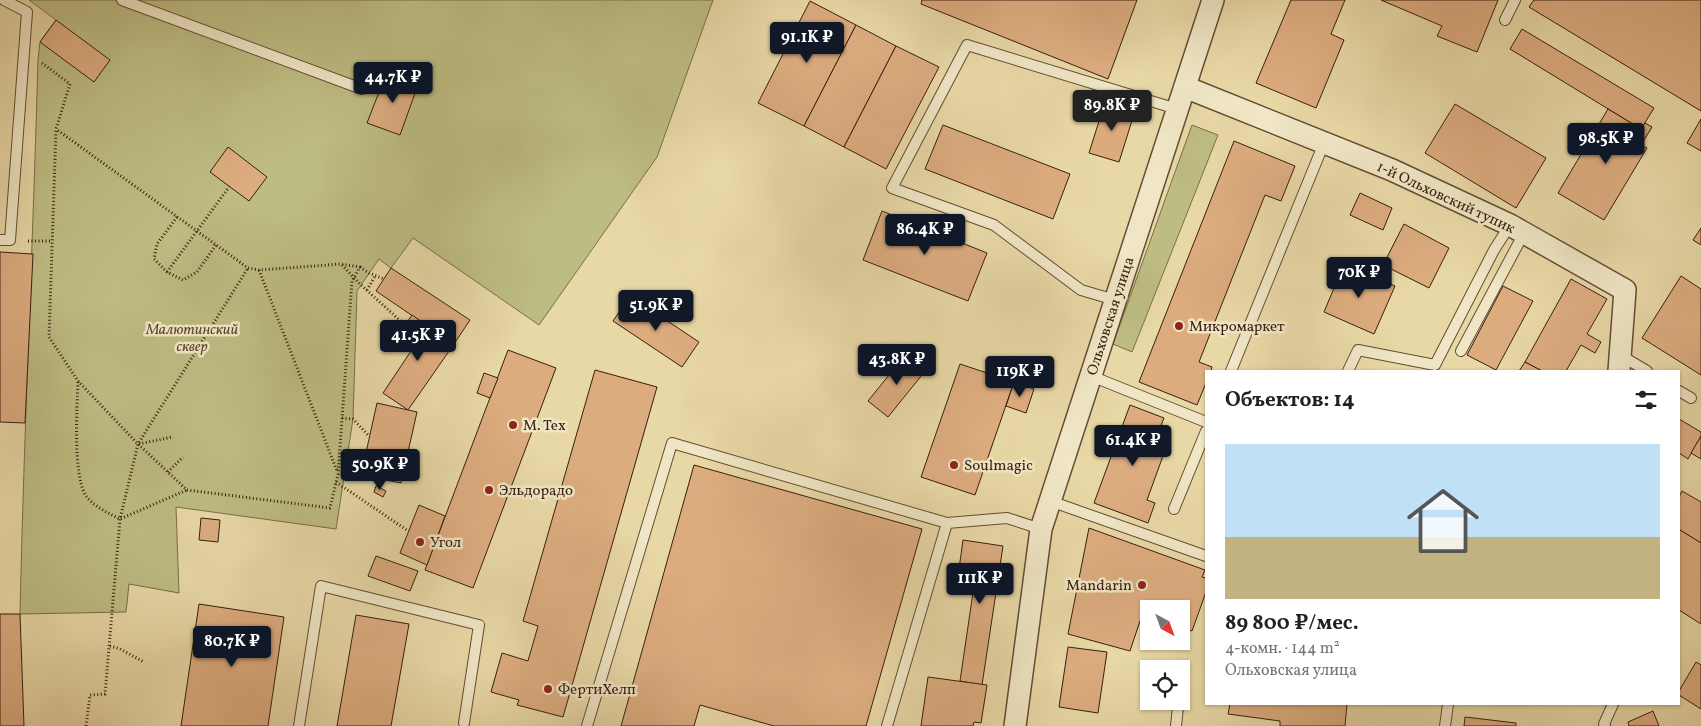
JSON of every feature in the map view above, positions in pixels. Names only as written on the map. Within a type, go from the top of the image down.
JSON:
[{"type":"street","name":"Ольховская улица","points":[[1015,726],[1041,529],[1213,0]]},
{"type":"street","name":"1-й Ольховский тупик","points":[[1184,88],[1392,170],[1517,229],[1625,290],[1620,363]]},
{"type":"lane","points":[[0,240],[10,240],[27,12],[4,0]]},
{"type":"lane","points":[[122,0],[362,89]]},
{"type":"lane","points":[[1505,20],[1515,0]]},
{"type":"lane","points":[[1115,300],[1081,290],[994,225],[892,188],[967,45],[1177,109]]},
{"type":"lane","points":[[1231,370],[1324,142]]},
{"type":"lane","points":[[1461,351],[1517,229]]},
{"type":"lane","points":[[1348,370],[1358,350],[1437,368],[1494,250],[1517,229]]},
{"type":"lane","points":[[1620,363],[1644,370]]},
{"type":"lane","points":[[1091,376],[1205,422]]},
{"type":"lane","points":[[1680,392],[1691,398]]},
{"type":"lane","points":[[1174,509],[1205,433]]},
{"type":"lane","points":[[587,726],[672,443],[947,523],[1007,518],[1041,529]]},
{"type":"lane","points":[[1050,501],[1205,556]]},
{"type":"lane","points":[[887,726],[947,523]]},
{"type":"lane","points":[[299,726],[321,586],[479,625],[463,724],[474,726]]},
{"type":"lane","points":[[1445,726],[1448,705]]},
{"type":"lane","points":[[1605,726],[1604,724],[1613,705]]},
{"type":"lane","points":[[1176,726],[1178,710]]},
{"type":"path","points":[[24,49],[70,84],[56,129],[49,337],[78,381],[138,444],[187,490]]},
{"type":"path","points":[[56,129],[248,268],[259,270],[341,264],[360,267],[384,279]]},
{"type":"path","points":[[167,272],[229,186]]},
{"type":"path","points":[[177,217],[157,244],[154,259],[167,272],[183,280],[197,272],[216,245]]},
{"type":"path","points":[[33,241],[52,241]]},
{"type":"path","points":[[341,264],[366,290],[405,325]]},
{"type":"path","points":[[120,519],[187,490],[330,508],[338,474],[352,281],[360,267]]},
{"type":"path","points":[[86,726],[90,695],[105,694],[120,519],[138,444],[248,268]]},
{"type":"path","points":[[259,270],[338,474]]},
{"type":"path","points":[[366,290],[375,276]]},
{"type":"path","points":[[78,381],[77,456],[86,494],[100,508],[120,519]]},
{"type":"path","points":[[342,418],[354,419],[369,436]]},
{"type":"path","points":[[138,444],[172,437]]},
{"type":"path","points":[[168,472],[183,457]]},
{"type":"path","points":[[336,482],[408,531]]},
{"type":"path","points":[[110,646],[120,649],[144,662]]},
{"type":"green space","name":"Малютинский сквер","points":[[29,0],[713,0],[657,157],[539,325],[413,238],[391,268],[379,259],[357,291],[353,419],[336,529],[176,507],[179,593],[129,584],[126,612],[20,614],[38,60],[40,42],[56,20]]},
{"type":"green space","points":[[1192,125],[1218,135],[1132,352],[1113,344]]},
{"type":"building","points":[[922,0],[1137,0],[1108,79],[921,4]]},
{"type":"building","points":[[1291,0],[1345,0],[1331,34],[1344,40],[1316,108],[1256,83]]},
{"type":"building","points":[[1381,0],[1498,0],[1477,52],[1437,36],[1442,26]]},
{"type":"building","points":[[1534,0],[1701,0],[1701,111],[1529,7]]},
{"type":"building","points":[[810,1],[856,25],[804,126],[758,103]]},
{"type":"building","points":[[56,20],[110,60],[94,82],[40,42]]},
{"type":"building","points":[[856,25],[896,46],[844,147],[804,126]]},
{"type":"building","points":[[1522,29],[1654,108],[1641,129],[1510,49]]},
{"type":"building","points":[[896,46],[939,67],[886,169],[844,147]]},
{"type":"building","points":[[386,74],[418,85],[400,135],[367,123]]},
{"type":"building","points":[[1105,102],[1135,111],[1119,162],[1089,153]]},
{"type":"building","points":[[1455,104],[1546,158],[1516,208],[1425,153]]},
{"type":"building","points":[[1608,109],[1641,129],[1645,123],[1652,127],[1641,145],[1647,148],[1604,220],[1558,193]]},
{"type":"building","points":[[1701,119],[1701,151],[1687,143]]},
{"type":"building","points":[[943,125],[1070,174],[1053,219],[925,169]]},
{"type":"building","points":[[1234,141],[1295,166],[1281,201],[1265,195],[1199,362],[1212,367],[1211,370],[1205,370],[1205,385],[1197,405],[1139,382]]},
{"type":"building","points":[[228,147],[267,177],[249,201],[210,172]]},
{"type":"building","points":[[1360,193],[1392,208],[1383,230],[1350,215]]},
{"type":"building","points":[[882,211],[987,253],[968,301],[863,260]]},
{"type":"building","points":[[1404,224],[1449,248],[1429,288],[1383,265]]},
{"type":"building","points":[[1701,228],[1701,245],[1693,240]]},
{"type":"building","points":[[0,252],[33,254],[25,423],[0,422]]},
{"type":"building","points":[[1344,264],[1395,286],[1374,334],[1324,312]]},
{"type":"building","points":[[391,268],[470,320],[454,344],[376,291]]},
{"type":"building","points":[[1681,276],[1701,289],[1701,375],[1642,338]]},
{"type":"building","points":[[1571,279],[1607,299],[1587,334],[1601,342],[1595,353],[1581,345],[1567,370],[1540,370],[1525,362]]},
{"type":"building","points":[[1503,286],[1533,301],[1496,370],[1467,355]]},
{"type":"building","points":[[630,296],[699,342],[682,367],[613,321]]},
{"type":"building","points":[[412,315],[454,344],[408,410],[383,393],[415,345],[399,334]]},
{"type":"building","points":[[508,350],[556,368],[473,588],[425,570]]},
{"type":"building","points":[[906,354],[926,370],[888,417],[868,401]]},
{"type":"building","points":[[1525,362],[1540,370],[1520,370]]},
{"type":"building","points":[[960,364],[1014,382],[975,495],[921,477]]},
{"type":"building","points":[[595,370],[657,387],[563,717],[517,705],[519,700],[491,692],[502,653],[528,661],[538,626],[523,621]]},
{"type":"building","points":[[484,373],[498,378],[490,398],[477,393]]},
{"type":"building","points":[[1014,382],[1034,389],[1026,413],[1006,406]]},
{"type":"building","points":[[377,403],[417,412],[401,483],[361,475]]},
{"type":"building","points":[[1130,405],[1164,418],[1151,451],[1163,456],[1147,500],[1155,503],[1148,523],[1094,503]]},
{"type":"building","points":[[1680,420],[1701,432],[1701,436],[1688,459],[1680,454]]},
{"type":"building","points":[[1701,436],[1701,459],[1691,453]]},
{"type":"building","points":[[694,465],[922,529],[866,726],[774,726],[700,705],[694,726],[621,726]]},
{"type":"building","points":[[376,486],[386,491],[383,497],[374,492]]},
{"type":"building","points":[[1682,491],[1701,502],[1701,543],[1680,530],[1680,495]]},
{"type":"building","name":"Угол","points":[[419,505],[445,516],[427,565],[400,553]]},
{"type":"building","points":[[201,518],[220,520],[218,542],[199,540]]},
{"type":"building","name":"Mandarin","points":[[1089,528],[1205,570],[1202,577],[1205,578],[1205,595],[1192,631],[1190,630],[1190,600],[1140,600],[1140,621],[1130,651],[1068,634]]},
{"type":"building","points":[[1680,530],[1701,543],[1701,624],[1680,611]]},
{"type":"building","points":[[963,540],[1003,546],[982,685],[960,681],[976,572],[959,569]]},
{"type":"building","points":[[376,556],[418,571],[410,591],[368,576]]},
{"type":"building","points":[[199,604],[284,617],[268,726],[181,726]]},
{"type":"building","points":[[0,614],[20,614],[24,726],[0,726]]},
{"type":"building","points":[[356,615],[409,624],[391,726],[337,726]]},
{"type":"building","points":[[1068,647],[1107,652],[1098,713],[1059,707]]},
{"type":"building","points":[[1696,662],[1701,665],[1701,709],[1680,696],[1680,689]]},
{"type":"building","points":[[928,677],[987,685],[981,723],[974,722],[973,726],[921,726]]},
{"type":"building","points":[[1230,705],[1347,705],[1345,726],[1280,726],[1280,721],[1228,714]]},
{"type":"building","points":[[1653,711],[1659,726],[1629,726],[1628,722]]},
{"type":"building","points":[[1465,717],[1516,723],[1516,726],[1464,726]]},
{"type":"place","name":"Микромаркет","points":[[1179,326]]},
{"type":"place","name":"М. Тех","points":[[513,425]]},
{"type":"place","name":"Soulmagic","points":[[954,465]]},
{"type":"place","name":"Эльдорадо","points":[[489,490]]},
{"type":"place","name":"Угол","points":[[420,542]]},
{"type":"place","name":"Mandarin","points":[[1142,585]]},
{"type":"place","name":"ФертиХелп","points":[[548,689]]}]
